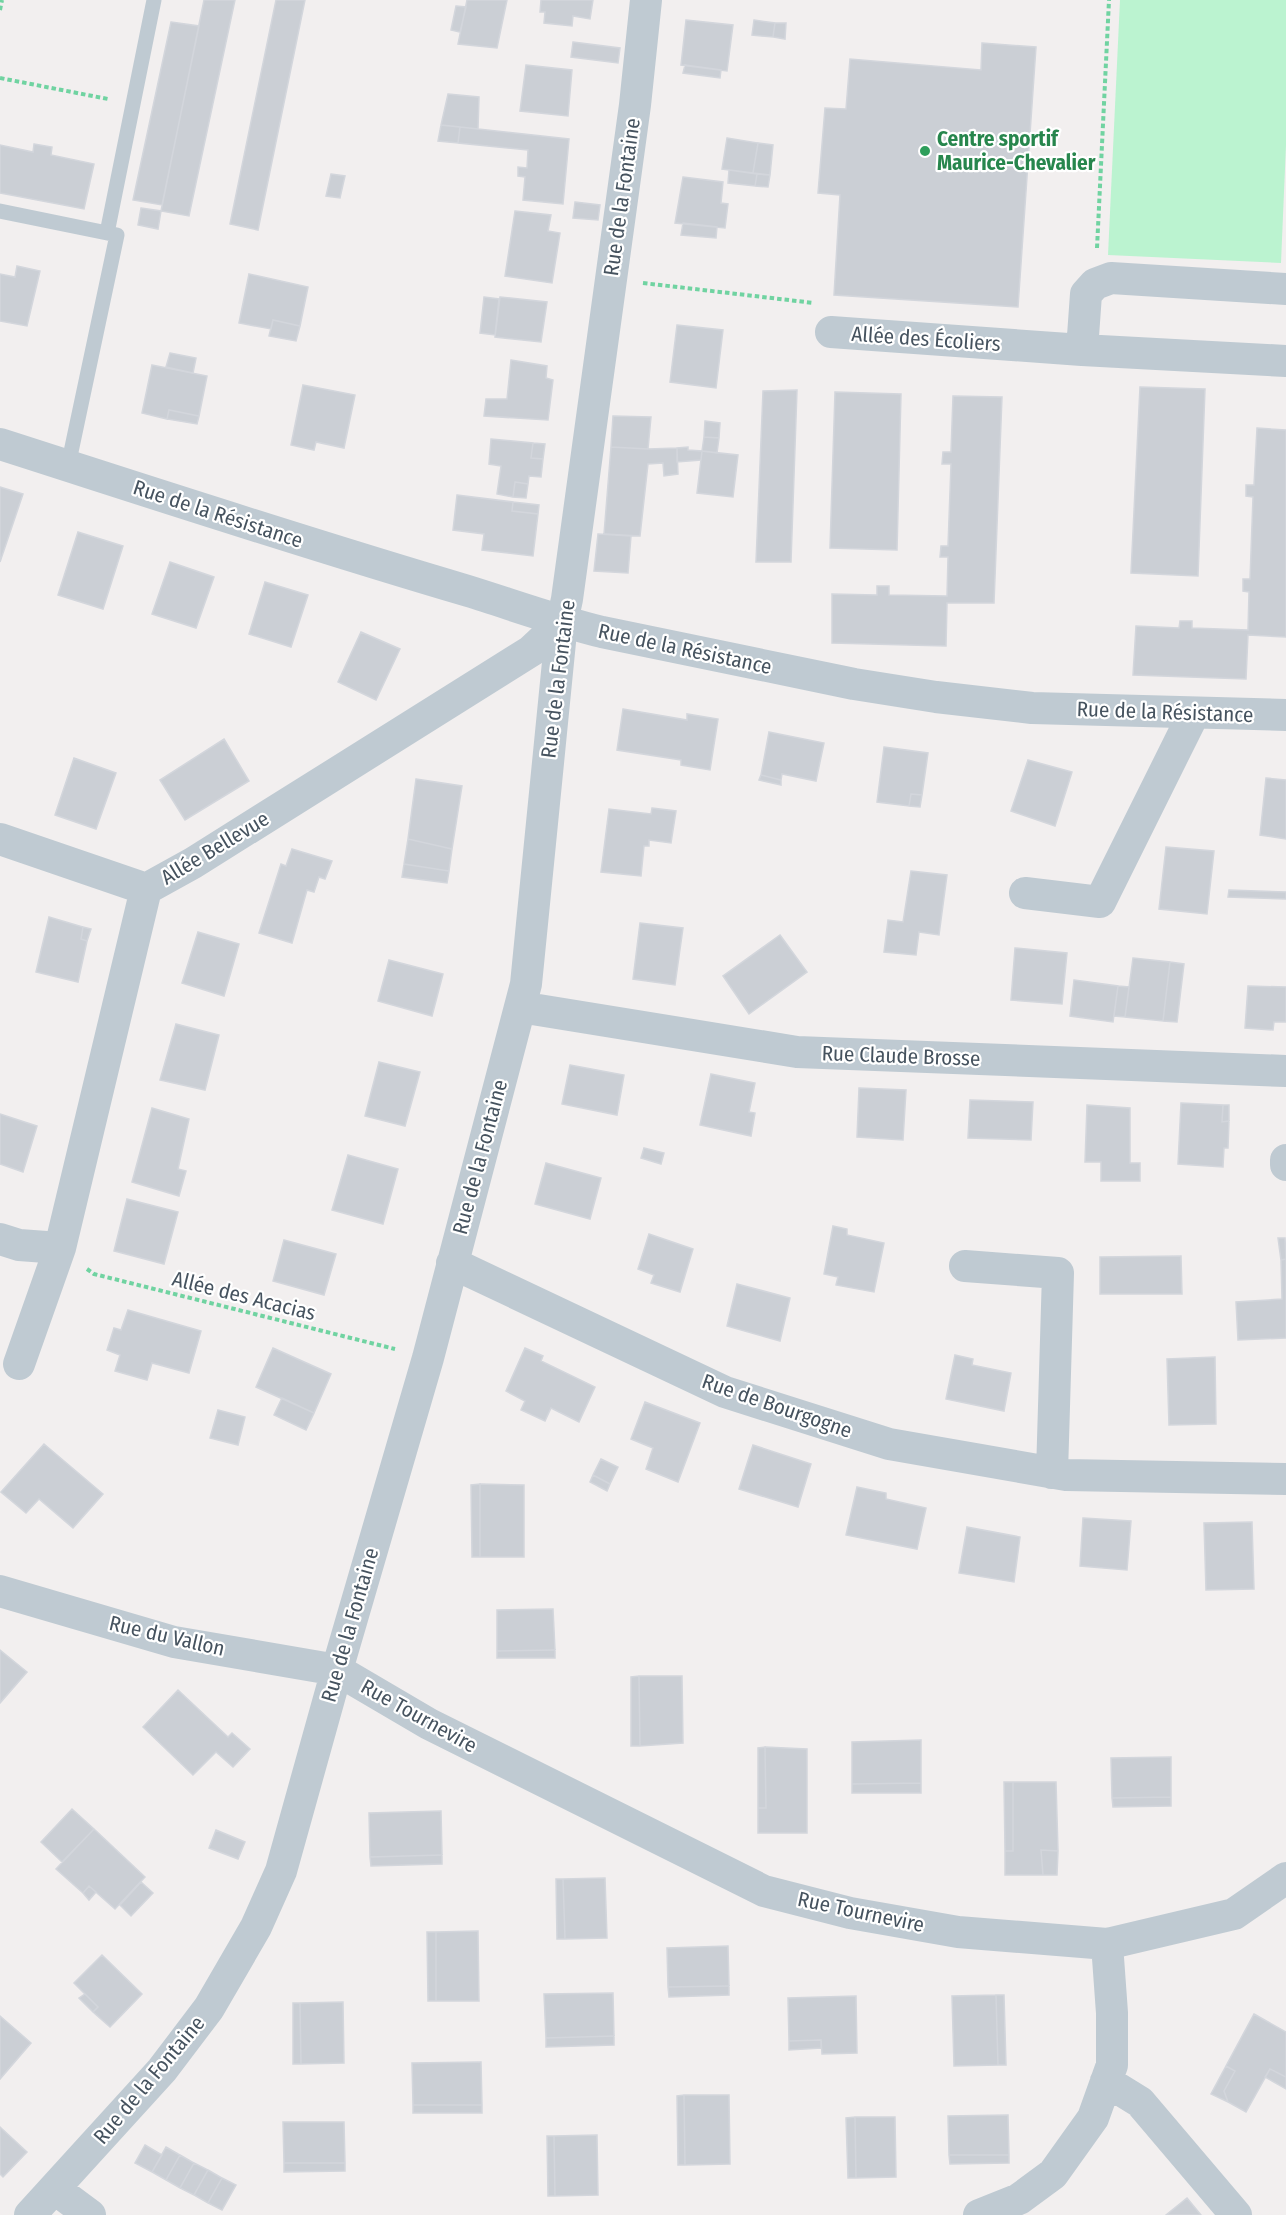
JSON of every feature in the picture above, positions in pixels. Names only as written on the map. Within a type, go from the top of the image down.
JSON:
[{"type":"street","name":"Rue de la Fontaine","points":[[30,2215],[162,2070],[209,2008],[256,1927],[281,1871],[428,1358],[526,984],[562,622],[569,588],[610,278],[636,105],[646,0]]},
{"type":"street","points":[[1082,350],[1086,294],[1095,284],[1112,278],[1286,290]]},
{"type":"street","name":"Allée des Écoliers","points":[[831,332],[1082,350],[1286,361]]},
{"type":"street","name":"Rue de la Résistance","points":[[0,444],[562,622],[854,684],[936,697],[1032,708],[1286,715]]},
{"type":"street","name":"Allée Bellevue","points":[[19,1365],[60,1248],[146,889],[193,863],[531,651],[562,622]]},
{"type":"street","points":[[1025,893],[1100,902],[1194,712]]},
{"type":"street","points":[[0,839],[146,889]]},
{"type":"street","name":"Rue Claude Brosse","points":[[520,1006],[796,1052],[1286,1071]]},
{"type":"street","points":[[1286,1160],[1286,1165]]},
{"type":"street","points":[[0,1239],[19,1245],[60,1248]]},
{"type":"street","name":"Rue de Bourgogne","points":[[452,1263],[725,1392],[889,1444],[1066,1475],[1286,1479]]},
{"type":"street","points":[[965,1266],[1058,1273],[1052,1473]]},
{"type":"street","name":"Rue du Vallon","points":[[0,1591],[174,1642],[337,1670]]},
{"type":"street","name":"Rue Tournevire","points":[[337,1670],[429,1724],[764,1891],[850,1913],[958,1932],[1107,1944],[1234,1914],[1286,1878]]},
{"type":"street","points":[[979,2215],[1019,2199],[1053,2174],[1093,2118],[1112,2065],[1112,2013],[1107,1944]]},
{"type":"street","points":[[1106,2081],[1140,2102],[1236,2215]]},
{"type":"street","points":[[55,2189],[90,2215]]},
{"type":"lane","points":[[107,233],[154,0]]},
{"type":"lane","points":[[0,211],[117,235],[68,466]]},
{"type":"path","points":[[0,10],[2,0]]},
{"type":"path","points":[[1095,284],[1109,0]]},
{"type":"path","points":[[0,78],[133,104]]},
{"type":"path","name":"Allée des Écoliers","points":[[610,278],[820,304],[831,332]]},
{"type":"path","name":"Allée des Acacias","points":[[60,1248],[94,1274],[428,1358]]},
{"type":"green space","points":[[1120,0],[1286,0],[1286,145],[1281,263],[1108,255]]},
{"type":"building","points":[[204,0],[235,0],[189,216],[161,211]]},
{"type":"building","points":[[276,0],[305,0],[258,230],[230,224]]},
{"type":"building","points":[[467,0],[507,0],[497,48],[458,44]]},
{"type":"building","points":[[541,0],[593,0],[590,19],[573,16],[572,26],[544,23],[545,12],[540,12]]},
{"type":"building","points":[[456,6],[466,7],[460,32],[451,30]]},
{"type":"building","points":[[686,20],[733,25],[727,71],[681,65]]},
{"type":"building","points":[[754,20],[775,23],[773,37],[752,35]]},
{"type":"building","points":[[171,22],[199,26],[162,205],[133,200]]},
{"type":"building","points":[[775,23],[786,23],[785,39],[773,37]]},
{"type":"building","points":[[573,42],[620,48],[618,63],[571,57]]},
{"type":"building","name":"Centre sportif Maurice-Chevalier","points":[[982,43],[1036,47],[1018,307],[834,295],[840,195],[818,193],[825,108],[846,109],[850,59],[981,70]]},
{"type":"building","points":[[526,65],[572,70],[568,116],[520,111]]},
{"type":"building","points":[[685,65],[721,70],[720,78],[683,73]]},
{"type":"building","points":[[448,94],[479,97],[478,129],[441,125]]},
{"type":"building","points":[[441,125],[460,127],[458,143],[438,141]]},
{"type":"building","points":[[460,127],[569,139],[563,204],[523,200],[525,177],[518,176],[518,167],[527,168],[528,150],[458,143]]},
{"type":"building","points":[[727,138],[758,143],[753,173],[722,169]]},
{"type":"building","points":[[758,143],[773,145],[770,175],[753,173]]},
{"type":"building","points":[[34,144],[52,147],[51,155],[94,164],[84,209],[0,193],[0,145],[33,152]]},
{"type":"building","points":[[729,170],[757,174],[755,186],[728,183]]},
{"type":"building","points":[[331,174],[345,176],[340,198],[326,196]]},
{"type":"building","points":[[757,174],[770,175],[768,187],[755,186]]},
{"type":"building","points":[[683,177],[723,182],[721,203],[728,204],[725,228],[675,223]]},
{"type":"building","points":[[575,202],[600,205],[598,220],[573,218]]},
{"type":"building","points":[[141,208],[161,211],[158,229],[138,225]]},
{"type":"building","points":[[515,211],[551,215],[548,231],[560,233],[552,283],[505,276]]},
{"type":"building","points":[[683,223],[717,227],[716,238],[681,235]]},
{"type":"building","points":[[17,266],[40,271],[27,326],[0,321],[0,274],[15,277]]},
{"type":"building","points":[[249,274],[308,287],[300,326],[273,320],[271,329],[239,323]]},
{"type":"building","points":[[484,297],[499,299],[495,335],[480,333]]},
{"type":"building","points":[[500,297],[547,302],[541,342],[495,337]]},
{"type":"building","points":[[273,320],[300,326],[296,341],[269,336]]},
{"type":"building","points":[[677,325],[723,330],[716,388],[670,382]]},
{"type":"building","points":[[170,353],[196,358],[193,373],[166,367]]},
{"type":"building","points":[[511,360],[547,366],[546,378],[553,380],[548,420],[484,416],[486,399],[507,399]]},
{"type":"building","points":[[152,365],[207,376],[199,416],[169,410],[167,419],[142,413]]},
{"type":"building","points":[[303,385],[355,395],[344,448],[316,442],[314,450],[291,445]]},
{"type":"building","points":[[1140,387],[1205,389],[1198,576],[1131,573]]},
{"type":"building","points":[[797,390],[791,562],[756,562],[763,391]]},
{"type":"building","points":[[835,392],[901,394],[897,550],[830,548]]},
{"type":"building","points":[[953,396],[1002,397],[994,603],[947,603],[946,646],[832,643],[832,594],[877,595],[877,586],[889,586],[889,595],[947,596],[948,557],[940,557],[941,546],[948,546],[951,464],[942,464],[943,452],[951,452]]},
{"type":"building","points":[[169,410],[199,416],[197,424],[167,419]]},
{"type":"building","points":[[613,416],[651,417],[648,449],[611,447]]},
{"type":"building","points":[[705,421],[720,423],[719,438],[704,437]]},
{"type":"building","points":[[1257,428],[1286,430],[1286,637],[1248,635],[1246,679],[1133,675],[1136,626],[1179,628],[1180,621],[1192,621],[1192,628],[1248,630],[1249,592],[1243,591],[1243,579],[1250,579],[1253,497],[1246,496],[1246,485],[1254,485]]},
{"type":"building","points":[[704,437],[719,438],[717,453],[702,451]]},
{"type":"building","points":[[491,439],[533,443],[531,458],[543,459],[541,477],[529,476],[528,484],[515,482],[513,497],[497,494],[501,466],[489,464]]},
{"type":"building","points":[[533,443],[545,444],[543,459],[531,458]]},
{"type":"building","points":[[611,447],[677,448],[678,474],[664,476],[663,463],[648,464],[640,536],[604,534]]},
{"type":"building","points":[[688,447],[688,450],[702,451],[701,460],[677,462],[677,448]]},
{"type":"building","points":[[702,451],[738,455],[733,497],[697,493]]},
{"type":"building","points":[[515,482],[528,484],[526,498],[513,497]]},
{"type":"building","points":[[0,487],[23,494],[0,562]]},
{"type":"building","points":[[457,495],[513,502],[512,511],[538,514],[533,556],[482,550],[484,534],[453,530]]},
{"type":"building","points":[[513,502],[539,505],[538,514],[512,511]]},
{"type":"building","points":[[78,532],[123,546],[103,609],[58,595]]},
{"type":"building","points":[[598,534],[631,536],[628,573],[594,571]]},
{"type":"building","points":[[170,562],[214,577],[196,628],[152,614]]},
{"type":"building","points":[[265,582],[308,595],[291,647],[249,634]]},
{"type":"building","points":[[361,632],[400,649],[376,700],[338,682]]},
{"type":"building","points":[[623,709],[687,720],[687,714],[718,719],[710,770],[681,765],[681,760],[617,750]]},
{"type":"building","points":[[769,732],[824,743],[816,781],[782,774],[781,780],[761,775]]},
{"type":"building","points":[[224,739],[249,781],[185,820],[160,780]]},
{"type":"building","points":[[884,747],[928,753],[922,795],[911,794],[909,806],[877,802]]},
{"type":"building","points":[[74,758],[116,773],[96,829],[55,815]]},
{"type":"building","points":[[1028,760],[1072,772],[1055,826],[1011,811]]},
{"type":"building","points":[[761,775],[781,780],[781,785],[759,780]]},
{"type":"building","points":[[1266,778],[1286,780],[1286,839],[1260,835]]},
{"type":"building","points":[[416,779],[462,786],[452,849],[408,839]]},
{"type":"building","points":[[911,794],[922,795],[920,807],[909,806]]},
{"type":"building","points":[[652,808],[676,811],[671,843],[649,840],[649,846],[644,846],[641,876],[601,872],[609,809],[651,814]]},
{"type":"building","points":[[408,839],[452,849],[449,871],[404,864]]},
{"type":"building","points":[[1166,847],[1214,851],[1207,914],[1159,909]]},
{"type":"building","points":[[292,849],[332,861],[325,879],[319,877],[314,892],[307,890],[292,943],[259,933],[281,864],[286,866]]},
{"type":"building","points":[[404,864],[449,871],[447,883],[402,877]]},
{"type":"building","points":[[911,871],[947,875],[939,935],[919,932],[916,955],[884,952],[888,920],[903,922]]},
{"type":"building","points":[[1229,890],[1286,892],[1286,899],[1228,897]]},
{"type":"building","points":[[49,917],[83,927],[81,939],[87,941],[78,982],[36,972]]},
{"type":"building","points":[[640,923],[683,928],[675,985],[633,979]]},
{"type":"building","points":[[83,927],[91,929],[87,941],[81,939]]},
{"type":"building","points":[[198,932],[239,944],[224,996],[182,983]]},
{"type":"building","points":[[780,935],[807,972],[749,1014],[723,976]]},
{"type":"building","points":[[1015,948],[1067,953],[1062,1004],[1011,1000]]},
{"type":"building","points":[[1133,958],[1170,962],[1163,1021],[1125,1017]]},
{"type":"building","points":[[389,960],[443,974],[432,1016],[378,1001]]},
{"type":"building","points":[[1170,962],[1184,964],[1177,1022],[1163,1021]]},
{"type":"building","points":[[1074,980],[1118,986],[1113,1022],[1070,1016]]},
{"type":"building","points":[[1118,986],[1129,987],[1125,1017],[1114,1016]]},
{"type":"building","points":[[1248,986],[1286,987],[1286,1022],[1274,1022],[1273,1030],[1245,1028]]},
{"type":"building","points":[[176,1024],[219,1035],[205,1090],[160,1080]]},
{"type":"building","points":[[379,1062],[420,1072],[405,1126],[365,1116]]},
{"type":"building","points":[[570,1065],[624,1075],[617,1115],[562,1104]]},
{"type":"building","points":[[711,1074],[755,1083],[749,1112],[755,1113],[751,1136],[700,1125]]},
{"type":"building","points":[[859,1088],[906,1090],[903,1140],[857,1137]]},
{"type":"building","points":[[970,1100],[1033,1102],[1031,1140],[968,1138]]},
{"type":"building","points":[[1181,1103],[1223,1105],[1222,1122],[1229,1121],[1228,1148],[1224,1148],[1223,1167],[1178,1164]]},
{"type":"building","points":[[1087,1105],[1130,1108],[1130,1163],[1140,1163],[1140,1181],[1101,1181],[1101,1162],[1085,1162]]},
{"type":"building","points":[[1223,1105],[1229,1105],[1229,1121],[1222,1122]]},
{"type":"building","points":[[152,1108],[189,1119],[178,1169],[186,1171],[179,1196],[132,1182]]},
{"type":"building","points":[[0,1114],[37,1126],[23,1172],[0,1164]]},
{"type":"building","points":[[644,1148],[664,1153],[661,1164],[641,1158]]},
{"type":"building","points":[[348,1155],[398,1169],[383,1224],[332,1210]]},
{"type":"building","points":[[546,1163],[601,1178],[590,1219],[535,1204]]},
{"type":"building","points":[[127,1199],[178,1212],[164,1264],[114,1251]]},
{"type":"building","points":[[833,1226],[847,1229],[847,1235],[884,1243],[874,1292],[836,1285],[838,1277],[824,1274]]},
{"type":"building","points":[[649,1234],[693,1249],[680,1292],[651,1283],[654,1275],[638,1269]]},
{"type":"building","points":[[1278,1238],[1285,1238],[1286,1259],[1281,1260]]},
{"type":"building","points":[[284,1240],[336,1254],[324,1295],[273,1281]]},
{"type":"building","points":[[1181,1256],[1182,1294],[1100,1294],[1100,1257]]},
{"type":"building","points":[[1286,1259],[1286,1338],[1238,1340],[1236,1302],[1282,1299],[1281,1260]]},
{"type":"building","points":[[737,1284],[790,1298],[780,1341],[727,1326]]},
{"type":"building","points":[[128,1310],[201,1331],[189,1373],[152,1363],[147,1380],[115,1371],[120,1355],[107,1350],[114,1328],[121,1330]]},
{"type":"building","points":[[273,1348],[331,1374],[314,1413],[256,1387]]},
{"type":"building","points":[[525,1348],[543,1356],[541,1361],[595,1387],[579,1422],[551,1408],[545,1421],[521,1410],[525,1401],[506,1391]]},
{"type":"building","points":[[955,1355],[973,1359],[972,1365],[1011,1373],[1004,1411],[946,1399]]},
{"type":"building","points":[[1215,1357],[1216,1424],[1169,1425],[1167,1359]]},
{"type":"building","points":[[282,1398],[314,1413],[306,1430],[274,1415]]},
{"type":"building","points":[[645,1402],[700,1423],[678,1482],[646,1469],[653,1448],[631,1439]]},
{"type":"building","points":[[218,1410],[245,1417],[238,1445],[210,1438]]},
{"type":"building","points":[[44,1444],[103,1494],[73,1528],[39,1499],[26,1513],[1,1492]]},
{"type":"building","points":[[753,1445],[811,1464],[798,1507],[739,1489]]},
{"type":"building","points":[[601,1459],[618,1467],[610,1484],[593,1475]]},
{"type":"building","points":[[593,1475],[610,1484],[607,1491],[590,1482]]},
{"type":"building","points":[[480,1484],[480,1557],[472,1557],[471,1485]]},
{"type":"building","points":[[480,1484],[524,1485],[524,1557],[480,1557]]},
{"type":"building","points":[[857,1487],[886,1493],[886,1499],[926,1508],[917,1549],[846,1535]]},
{"type":"building","points":[[1083,1518],[1131,1521],[1127,1570],[1080,1566]]},
{"type":"building","points":[[1252,1522],[1254,1589],[1206,1590],[1204,1523]]},
{"type":"building","points":[[967,1527],[1020,1537],[1014,1582],[959,1573]]},
{"type":"building","points":[[553,1609],[555,1650],[497,1651],[497,1610]]},
{"type":"building","points":[[0,1650],[27,1672],[0,1703]]},
{"type":"building","points":[[555,1650],[555,1658],[497,1658],[497,1651]]},
{"type":"building","points":[[639,1676],[682,1676],[683,1743],[640,1746]]},
{"type":"building","points":[[639,1676],[640,1746],[631,1746],[631,1677]]},
{"type":"building","points":[[178,1690],[228,1737],[232,1733],[250,1749],[233,1767],[216,1752],[193,1775],[143,1727]]},
{"type":"building","points":[[921,1740],[921,1783],[852,1784],[852,1742]]},
{"type":"building","points":[[765,1747],[766,1808],[758,1808],[758,1748]]},
{"type":"building","points":[[765,1747],[807,1749],[807,1833],[758,1833],[758,1808],[766,1808]]},
{"type":"building","points":[[1171,1757],[1171,1797],[1112,1798],[1111,1758]]},
{"type":"building","points":[[1004,1782],[1013,1782],[1013,1851],[1005,1851]]},
{"type":"building","points":[[1013,1782],[1056,1782],[1058,1851],[1041,1850],[1043,1875],[1005,1875],[1005,1851],[1013,1851]]},
{"type":"building","points":[[921,1783],[921,1793],[852,1793],[852,1784]]},
{"type":"building","points":[[1171,1797],[1171,1806],[1113,1807],[1112,1798]]},
{"type":"building","points":[[72,1809],[94,1829],[62,1862],[41,1842]]},
{"type":"building","points":[[441,1811],[442,1855],[370,1857],[369,1813]]},
{"type":"building","points":[[94,1829],[145,1877],[115,1909],[89,1886],[83,1893],[56,1869]]},
{"type":"building","points":[[216,1830],[245,1842],[238,1859],[209,1848]]},
{"type":"building","points":[[1041,1850],[1058,1851],[1057,1875],[1043,1875]]},
{"type":"building","points":[[442,1855],[442,1864],[371,1866],[370,1857]]},
{"type":"building","points":[[605,1878],[607,1938],[565,1939],[563,1879]]},
{"type":"building","points":[[556,1879],[563,1879],[565,1939],[557,1939]]},
{"type":"building","points":[[141,1882],[153,1893],[131,1916],[120,1905]]},
{"type":"building","points":[[89,1886],[96,1892],[89,1900],[83,1893]]},
{"type":"building","points":[[478,1931],[479,2001],[436,2001],[436,1932]]},
{"type":"building","points":[[427,1932],[436,1932],[436,2001],[428,2001]]},
{"type":"building","points":[[728,1946],[729,1986],[668,1987],[667,1948]]},
{"type":"building","points":[[102,1955],[142,1994],[110,2027],[93,2012],[98,2007],[74,1983]]},
{"type":"building","points":[[729,1986],[729,1995],[669,1997],[668,1987]]},
{"type":"building","points":[[613,1993],[614,2036],[546,2038],[544,1994]]},
{"type":"building","points":[[85,1994],[98,2007],[93,2012],[79,1998]]},
{"type":"building","points":[[996,1995],[1004,1995],[1006,2065],[998,2065]]},
{"type":"building","points":[[996,1995],[998,2065],[954,2066],[952,1996]]},
{"type":"building","points":[[856,1996],[857,2053],[822,2054],[821,2040],[789,2041],[788,1998]]},
{"type":"building","points":[[343,2002],[344,2063],[301,2064],[300,2003]]},
{"type":"building","points":[[293,2003],[300,2003],[301,2064],[293,2064]]},
{"type":"building","points":[[1254,2014],[1286,2032],[1286,2077],[1270,2069],[1246,2112],[1228,2102],[1224,2091],[1235,2071],[1226,2066]]},
{"type":"building","points":[[0,2016],[31,2043],[0,2079]]},
{"type":"building","points":[[614,2036],[614,2045],[546,2047],[546,2038]]},
{"type":"building","points":[[821,2040],[821,2048],[789,2050],[789,2041]]},
{"type":"building","points":[[481,2062],[482,2105],[413,2105],[412,2063]]},
{"type":"building","points":[[1226,2066],[1235,2071],[1224,2091],[1228,2102],[1211,2094]]},
{"type":"building","points":[[1270,2069],[1286,2077],[1286,2089],[1265,2077]]},
{"type":"building","points":[[684,2095],[685,2165],[678,2165],[677,2096]]},
{"type":"building","points":[[684,2095],[729,2095],[730,2164],[685,2165]]},
{"type":"building","points":[[413,2105],[482,2105],[482,2113],[413,2113]]},
{"type":"building","points":[[1008,2115],[1009,2155],[949,2155],[948,2116]]},
{"type":"building","points":[[855,2117],[895,2117],[896,2177],[856,2178]]},
{"type":"building","points":[[855,2117],[856,2178],[848,2178],[846,2118]]},
{"type":"building","points":[[283,2122],[344,2122],[345,2163],[284,2163]]},
{"type":"building","points":[[0,2127],[27,2152],[3,2177],[0,2174]]},
{"type":"building","points":[[597,2135],[598,2195],[555,2196],[554,2136]]},
{"type":"building","points":[[547,2136],[554,2136],[555,2196],[548,2196]]},
{"type":"building","points":[[145,2145],[162,2155],[152,2172],[135,2163]]},
{"type":"building","points":[[166,2147],[180,2155],[166,2180],[152,2172]]},
{"type":"building","points":[[180,2155],[194,2163],[180,2188],[166,2180]]},
{"type":"building","points":[[949,2155],[1009,2155],[1009,2163],[950,2164]]},
{"type":"building","points":[[194,2163],[208,2170],[194,2195],[180,2188]]},
{"type":"building","points":[[284,2163],[345,2163],[345,2171],[284,2172]]},
{"type":"building","points":[[208,2170],[222,2178],[208,2203],[194,2195]]},
{"type":"building","points":[[222,2178],[236,2185],[222,2210],[208,2203]]},
{"type":"building","points":[[1187,2198],[1201,2215],[1166,2215]]},
{"type":"place","name":"Centre sportif Maurice-Chevalier","points":[[925,151]]}]
